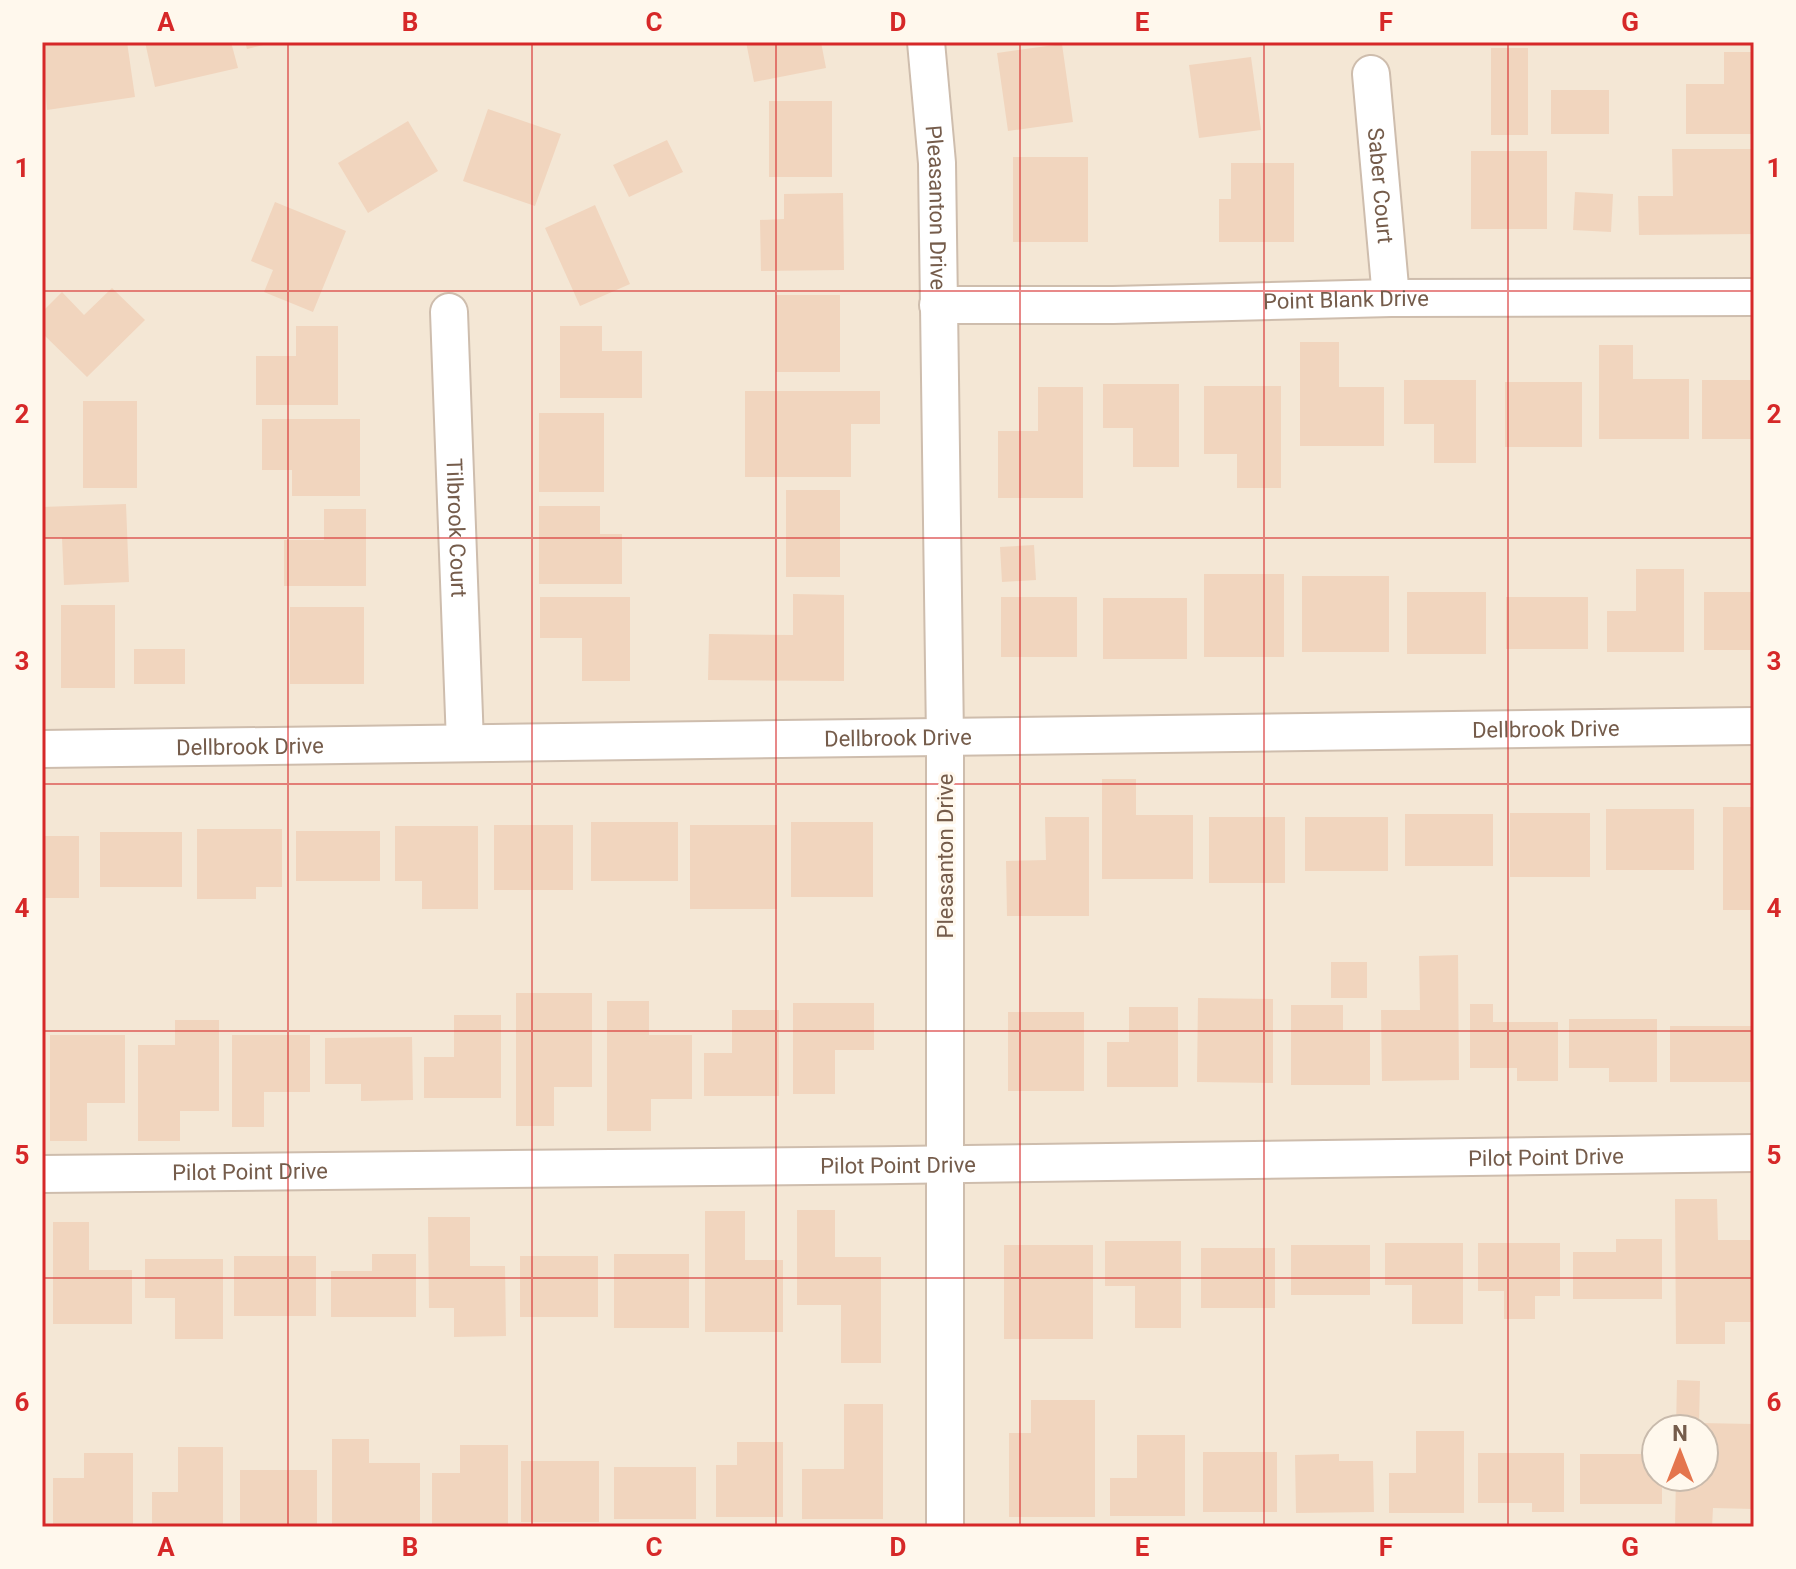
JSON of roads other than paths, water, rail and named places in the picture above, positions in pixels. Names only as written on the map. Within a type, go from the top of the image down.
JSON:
[{"type":"street","name":"Pleasanton Drive","points":[[926,42],[937,163],[945,738],[945,1527]]},
{"type":"street","name":"Saber Court","points":[[1371,74],[1391,298]]},
{"type":"street","name":"Point Blank Drive","points":[[938,305],[1113,305],[1391,298],[1754,297]]},
{"type":"street","name":"Tilbrook Court","points":[[449,312],[465,743]]},
{"type":"street","name":"Dellbrook Drive","points":[[42,749],[1754,726]]},
{"type":"street","name":"Pilot Point Drive","points":[[42,1174],[946,1162],[1376,1161],[1754,1153]]}]
